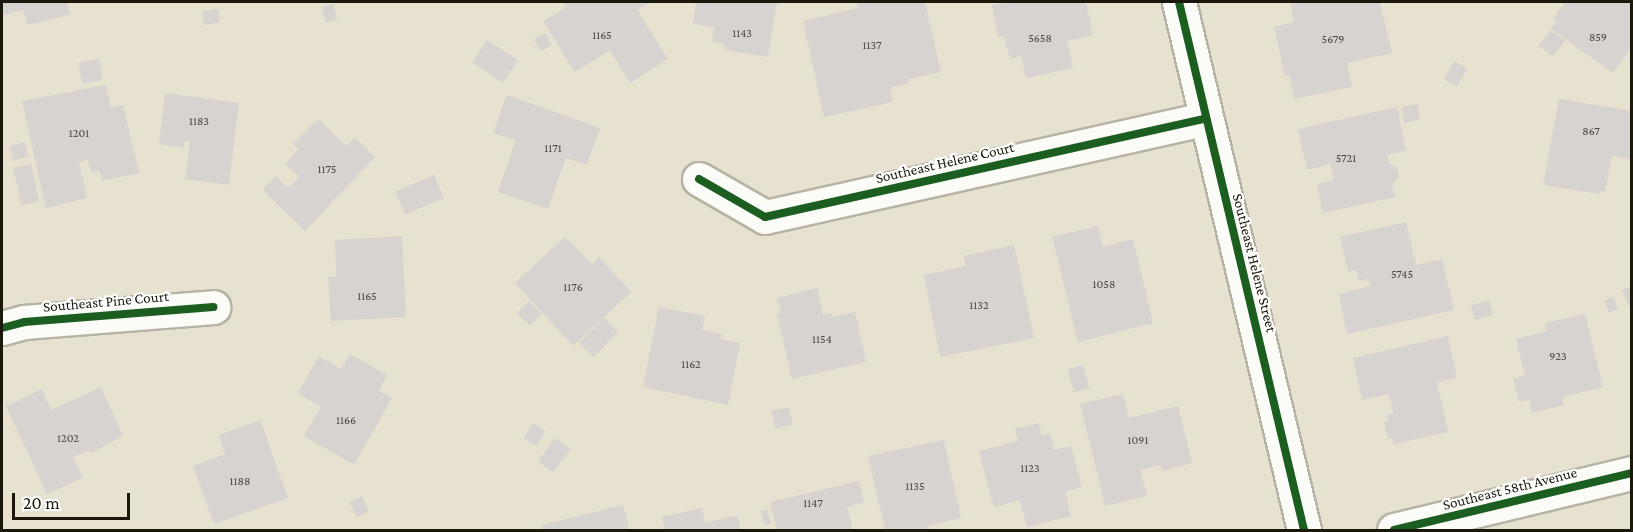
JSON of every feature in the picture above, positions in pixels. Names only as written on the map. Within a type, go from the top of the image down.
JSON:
[{"type":"street","name":"Southeast Helene Street","points":[[1179,2],[1304,531]]},
{"type":"street","name":"Southeast Helene Court","points":[[699,179],[765,217],[1205,119]]},
{"type":"street","name":"Southeast Pine Court","points":[[2,328],[24,322],[213,307]]},
{"type":"street","name":"Southeast 58th Avenue","points":[[1394,531],[1632,473]]},
{"type":"building","points":[[2,2],[67,2],[70,15],[27,25],[23,10],[2,15]]},
{"type":"building","points":[[564,2],[651,2],[637,10],[668,59],[630,83],[610,50],[575,72],[543,21],[565,8]]},
{"type":"building","points":[[696,2],[777,2],[768,57],[724,50],[725,44],[712,42],[714,27],[693,24]]},
{"type":"building","points":[[856,2],[925,2],[941,72],[908,79],[909,83],[890,88],[893,102],[824,117],[803,21],[858,8]]},
{"type":"building","points":[[1009,2],[1086,2],[1093,35],[1067,41],[1073,68],[1026,78],[1021,56],[1010,59],[1004,36],[998,37],[992,5]]},
{"type":"building","points":[[1290,2],[1380,2],[1392,53],[1347,63],[1352,87],[1294,99],[1289,75],[1285,76],[1274,27],[1294,22]]},
{"type":"building","points":[[1565,2],[1632,2],[1632,47],[1613,73],[1551,29],[1557,22],[1553,19]]},
{"type":"building","points":[[333,4],[337,19],[326,23],[321,7]]},
{"type":"building","points":[[218,9],[220,23],[204,25],[202,11]]},
{"type":"building","points":[[1551,30],[1565,41],[1553,57],[1539,46]]},
{"type":"building","points":[[545,33],[552,45],[541,52],[534,40]]},
{"type":"building","points":[[487,40],[518,60],[503,83],[472,63]]},
{"type":"building","points":[[99,59],[103,80],[82,84],[78,63]]},
{"type":"building","points":[[1454,61],[1467,68],[1457,87],[1444,80]]},
{"type":"building","points":[[106,85],[111,108],[123,105],[139,173],[102,181],[100,171],[91,172],[88,160],[79,162],[87,198],[46,208],[22,101]]},
{"type":"building","points":[[165,93],[239,103],[229,185],[185,179],[190,141],[185,141],[184,148],[159,144]]},
{"type":"building","points":[[507,95],[600,128],[587,165],[566,158],[548,209],[498,192],[516,140],[493,133]]},
{"type":"building","points":[[1559,99],[1632,111],[1631,159],[1612,156],[1605,192],[1600,191],[1600,194],[1543,185]]},
{"type":"building","points":[[1417,104],[1420,120],[1404,123],[1401,107]]},
{"type":"building","points":[[1397,107],[1406,151],[1387,155],[1389,163],[1397,168],[1399,177],[1392,185],[1395,197],[1323,213],[1317,184],[1334,180],[1330,164],[1307,170],[1298,129]]},
{"type":"building","points":[[318,119],[346,146],[355,137],[375,157],[305,231],[263,190],[276,176],[288,188],[299,177],[285,164],[299,149],[293,144]]},
{"type":"building","points":[[24,142],[28,156],[14,161],[10,146]]},
{"type":"building","points":[[31,164],[39,201],[21,205],[13,168]]},
{"type":"building","points":[[434,175],[444,198],[405,214],[395,191]]},
{"type":"building","points":[[1406,222],[1416,265],[1442,259],[1454,310],[1347,334],[1339,294],[1370,286],[1368,279],[1359,281],[1356,270],[1348,272],[1340,237]]},
{"type":"building","points":[[1098,226],[1103,247],[1133,239],[1153,323],[1078,342],[1052,237]]},
{"type":"building","points":[[402,236],[406,317],[331,321],[328,277],[336,277],[335,240]]},
{"type":"building","points":[[565,237],[592,264],[599,257],[631,292],[573,346],[515,283]]},
{"type":"building","points":[[1014,245],[1034,338],[940,357],[924,275],[966,266],[963,256]]},
{"type":"building","points":[[1632,286],[1632,312],[1622,290]]},
{"type":"building","points":[[817,288],[823,315],[832,313],[833,317],[855,312],[866,362],[792,379],[777,314],[781,313],[777,298]]},
{"type":"building","points":[[1614,297],[1618,309],[1609,312],[1604,300]]},
{"type":"building","points":[[1489,300],[1493,314],[1475,320],[1471,305]]},
{"type":"building","points":[[529,301],[542,314],[530,326],[517,313]]},
{"type":"building","points":[[659,307],[705,316],[702,330],[722,334],[721,339],[740,343],[728,405],[643,387]]},
{"type":"building","points":[[1585,314],[1603,387],[1562,397],[1564,405],[1532,413],[1529,400],[1519,402],[1513,379],[1525,375],[1516,339],[1547,331],[1545,323]]},
{"type":"building","points":[[604,318],[618,332],[593,357],[579,343]]},
{"type":"building","points":[[1448,336],[1457,378],[1437,382],[1448,432],[1394,444],[1392,438],[1388,439],[1384,422],[1388,421],[1387,415],[1393,413],[1389,394],[1362,400],[1353,358]]},
{"type":"building","points":[[350,354],[387,375],[379,391],[392,398],[354,465],[304,436],[321,407],[298,393],[319,356],[341,369]]},
{"type":"building","points":[[1083,365],[1089,388],[1074,392],[1068,369]]},
{"type":"building","points":[[101,387],[123,436],[91,453],[90,450],[73,457],[83,478],[47,494],[6,406],[42,389],[51,410]]},
{"type":"building","points":[[1123,394],[1129,418],[1178,406],[1192,463],[1162,471],[1160,465],[1140,470],[1147,496],[1105,506],[1080,404]]},
{"type":"building","points":[[789,407],[793,425],[776,429],[771,411]]},
{"type":"building","points":[[260,420],[288,498],[214,524],[193,466],[225,454],[219,435]]},
{"type":"building","points":[[533,423],[546,431],[536,446],[523,438]]},
{"type":"building","points":[[1039,423],[1042,436],[1050,434],[1054,450],[1071,446],[1082,487],[1065,492],[1071,516],[1027,527],[1020,500],[995,507],[979,451],[1018,441],[1015,429]]},
{"type":"building","points":[[555,438],[570,449],[553,473],[538,461]]},
{"type":"building","points":[[944,440],[961,518],[928,526],[929,530],[885,530],[868,456]]},
{"type":"building","points":[[859,481],[864,502],[847,507],[853,530],[777,530],[770,502]]},
{"type":"building","points":[[362,496],[369,511],[356,517],[349,502]]},
{"type":"building","points":[[623,505],[629,530],[543,530],[542,525]]},
{"type":"building","points":[[702,508],[705,523],[737,515],[741,530],[665,530],[662,517]]},
{"type":"building","points":[[767,509],[771,523],[764,525],[760,511]]},
{"type":"cycle path","points":[[1179,2],[1304,530]]},
{"type":"cycle path","points":[[699,179],[765,217],[1205,119]]},
{"type":"cycle path","points":[[2,328],[24,322],[213,307]]},
{"type":"cycle path","points":[[1394,530],[1632,473]]}]
